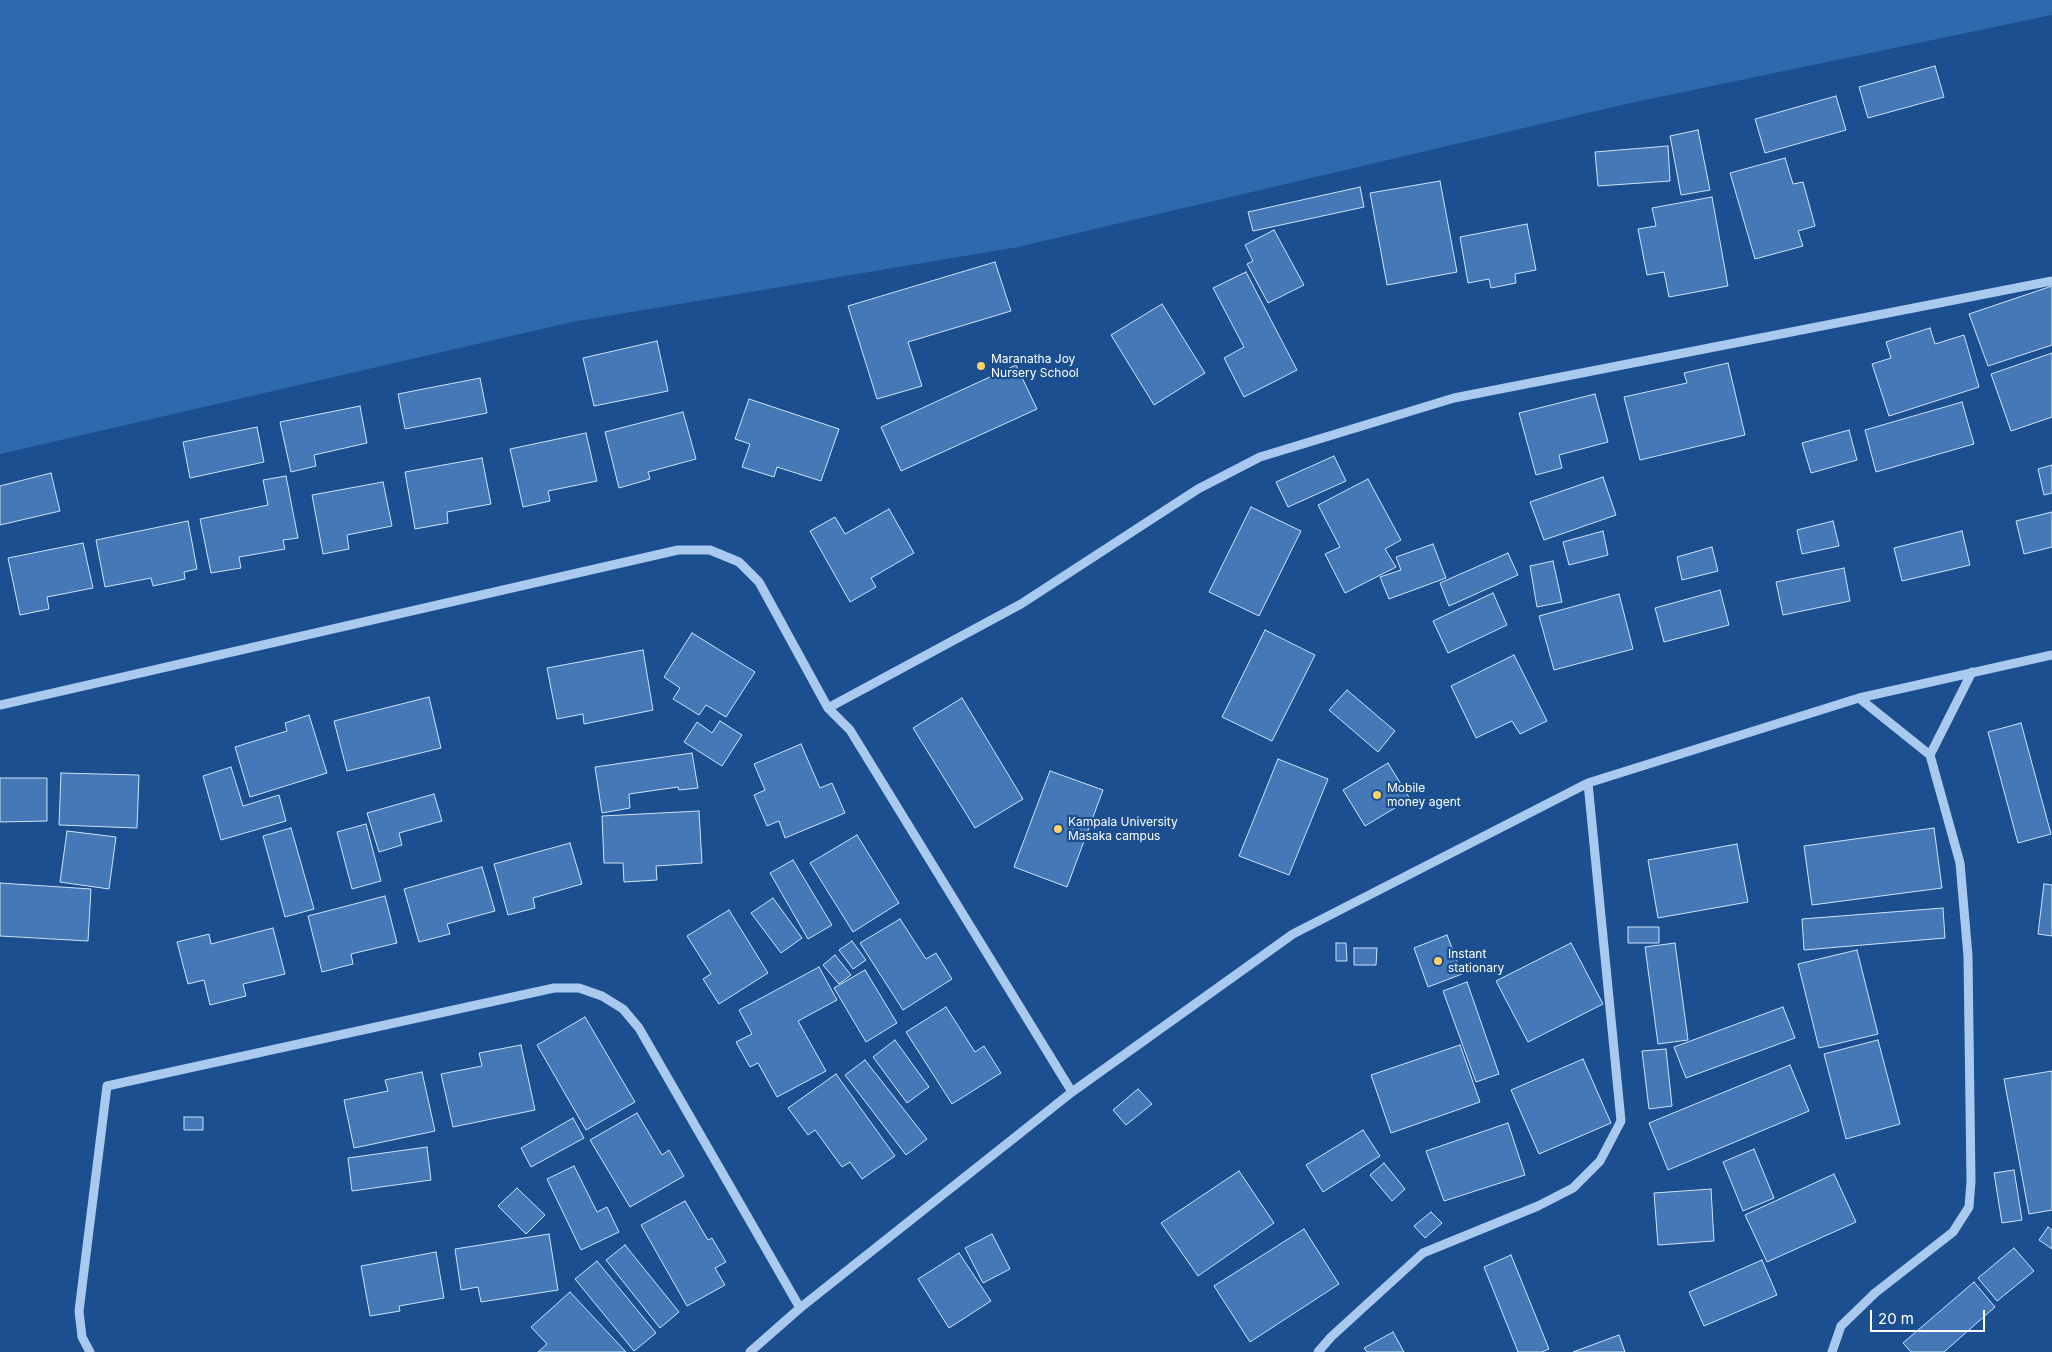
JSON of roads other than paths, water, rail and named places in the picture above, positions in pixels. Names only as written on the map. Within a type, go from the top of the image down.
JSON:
[{"type":"street","points":[[828,708],[1021,604],[1198,489],[1260,457],[1454,398],[2052,282]]},
{"type":"street","points":[[0,705],[678,550],[710,550],[739,562],[760,582],[828,708],[850,730],[1072,1092]]},
{"type":"street","points":[[750,1352],[800,1308],[1072,1092],[1293,934],[1588,783],[1859,698],[2052,655]]},
{"type":"street","points":[[1930,755],[1972,672]]},
{"type":"street","points":[[1832,1352],[1841,1326],[1875,1293],[1953,1232],[1969,1206],[1971,1180],[1968,956],[1960,863],[1930,755],[1859,698]]},
{"type":"street","points":[[1318,1352],[1330,1337],[1422,1253],[1538,1206],[1573,1188],[1600,1162],[1621,1121],[1588,783]]},
{"type":"street","points":[[90,1352],[82,1337],[79,1311],[107,1086],[554,988],[579,988],[602,996],[623,1009],[639,1028],[800,1308]]},
{"type":"place","name":"Maranatha Joy Nursery School","points":[[981,366]]},
{"type":"place","name":"Mobile money agent","points":[[1377,795]]},
{"type":"place","name":"Kampala University Masaka campus","points":[[1058,829]]},
{"type":"place","name":"Instant stationary","points":[[1438,961]]}]
